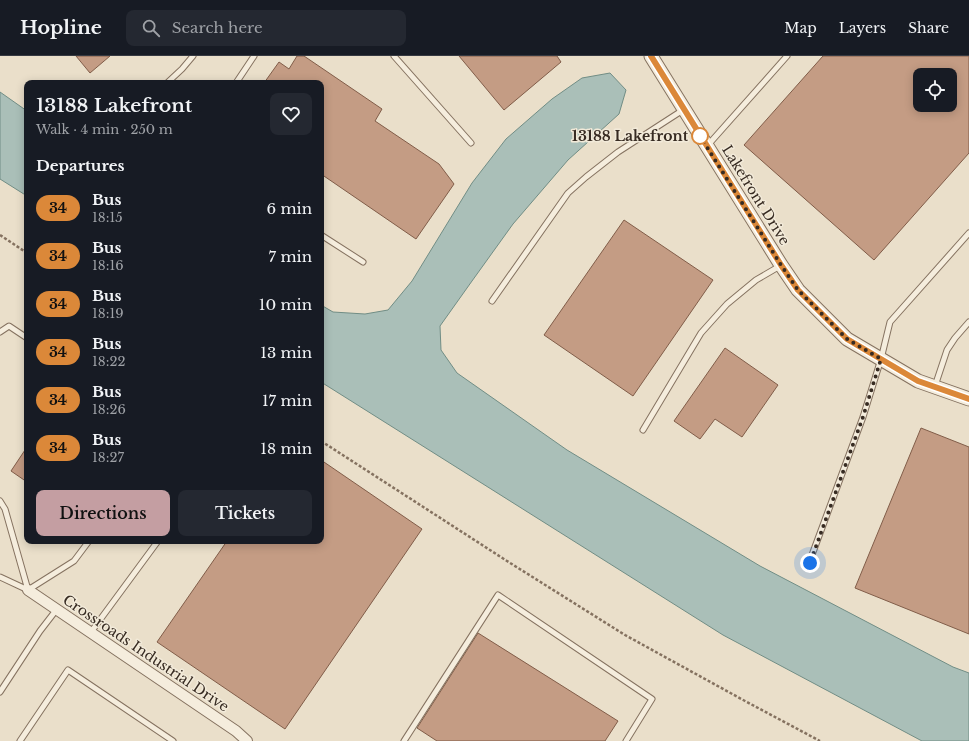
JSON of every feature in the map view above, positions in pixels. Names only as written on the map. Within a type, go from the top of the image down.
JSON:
[{"type":"street","name":"Lakefront Drive","points":[[651,56],[798,290],[847,339],[918,381],[969,399]]},
{"type":"street","name":"Crossroads Industrial Drive","points":[[28,590],[236,731],[247,741]]},
{"type":"lane","points":[[170,80],[193,56]]},
{"type":"lane","points":[[238,80],[254,56]]},
{"type":"lane","points":[[394,56],[471,143]]},
{"type":"lane","points":[[707,146],[787,56]]},
{"type":"lane","points":[[492,300],[568,193],[618,152],[684,109]]},
{"type":"lane","points":[[810,563],[863,417],[881,359],[890,322],[969,233]]},
{"type":"lane","points":[[324,237],[363,262]]},
{"type":"lane","points":[[643,430],[701,333],[727,304],[756,280],[781,265]]},
{"type":"lane","points":[[935,387],[947,350],[969,322]]},
{"type":"lane","points":[[0,332],[8,326],[24,336]]},
{"type":"lane","points":[[0,501],[5,509],[28,590]]},
{"type":"lane","points":[[28,590],[74,561],[88,544]]},
{"type":"lane","points":[[91,632],[156,544]]},
{"type":"lane","points":[[0,577],[28,590]]},
{"type":"lane","points":[[404,741],[498,595],[652,699],[626,741]]},
{"type":"lane","points":[[0,692],[57,609]]},
{"type":"lane","points":[[20,741],[68,670],[172,741]]},
{"type":"path","points":[[0,235],[24,251]]},
{"type":"path","points":[[324,443],[625,635],[820,741]]},
{"type":"water","points":[[610,73],[626,90],[619,114],[568,160],[513,224],[440,326],[441,350],[457,373],[567,450],[760,566],[953,667],[969,673],[969,741],[922,741],[723,635],[324,384],[324,307],[333,312],[365,314],[388,310],[412,281],[472,183],[506,139],[552,99],[582,78]]},
{"type":"water","points":[[0,92],[24,109],[24,194],[0,179]]},
{"type":"building","points":[[76,56],[110,56],[90,73]]},
{"type":"building","points":[[297,56],[304,56],[382,109],[375,121],[439,164],[454,184],[416,239],[324,176],[324,80],[266,80],[279,62],[289,69]]},
{"type":"building","points":[[459,56],[557,56],[561,62],[504,110]]},
{"type":"building","points":[[823,56],[969,56],[969,153],[874,260],[744,145]]},
{"type":"building","points":[[624,220],[713,280],[633,396],[544,335]]},
{"type":"building","points":[[725,348],[778,385],[742,437],[715,419],[700,439],[674,421]]},
{"type":"building","points":[[921,428],[969,447],[969,634],[855,588]]},
{"type":"building","points":[[24,452],[24,480],[11,471]]},
{"type":"building","points":[[324,462],[422,529],[285,729],[157,642],[225,544],[324,544]]},
{"type":"building","points":[[478,633],[618,721],[605,741],[437,741],[417,728]]},
{"type":"bus line","name":"34","points":[[651,56],[798,290],[847,339],[918,381],[969,399]]},
{"type":"place","name":"13188 Lakefront","points":[[700,136]]},
{"type":"route","points":[[700,136],[798,290],[847,339],[881,359],[863,417],[810,563]]}]
